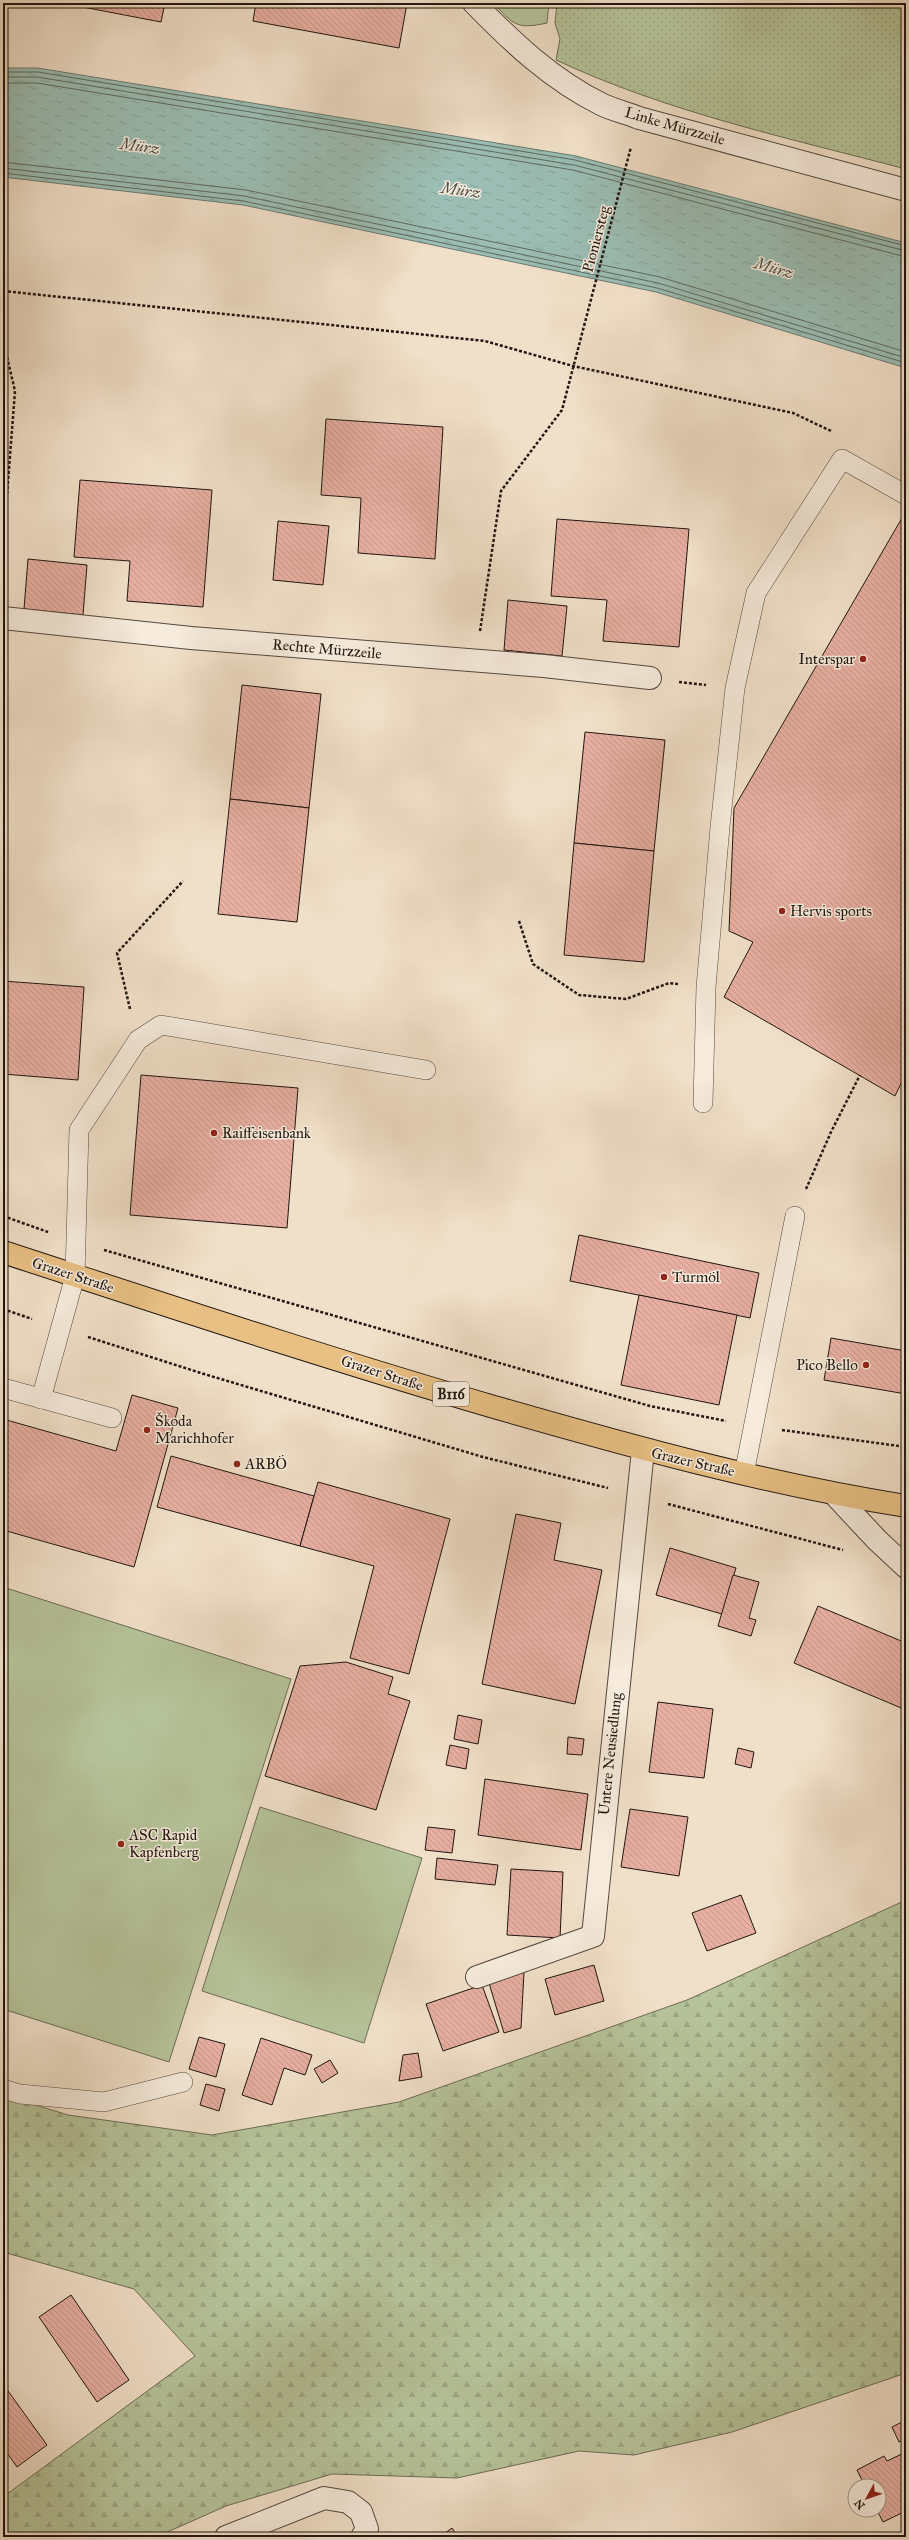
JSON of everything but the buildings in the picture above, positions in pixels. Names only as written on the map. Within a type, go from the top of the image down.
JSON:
[{"type":"main road","name":"Grazer Straße","points":[[3,1252],[428,1388],[643,1450],[835,1495],[906,1506]]},
{"type":"street","name":"Linke Mürzzeile","points":[[474,3],[511,41],[570,86],[602,104],[639,118],[906,190]]},
{"type":"street","name":"Rechte Mürzzeile","points":[[3,618],[191,638],[475,661],[650,678]]},
{"type":"street","name":"Untere Neusiedlung","points":[[477,1976],[593,1936],[637,1496],[643,1450]]},
{"type":"street","points":[[835,1495],[877,1540],[906,1567]]},
{"type":"street","points":[[226,2537],[324,2498],[348,2502],[361,2512],[367,2529],[362,2537]]},
{"type":"lane","points":[[703,1103],[706,987],[735,688],[756,593],[842,460],[906,495]]},
{"type":"lane","points":[[41,1398],[75,1276],[79,1130],[138,1040],[160,1025],[426,1070]]},
{"type":"lane","points":[[744,1474],[795,1216]]},
{"type":"lane","points":[[3,1388],[112,1418]]},
{"type":"lane","points":[[3,2089],[20,2094],[104,2102],[183,2082]]},
{"type":"path","name":"Pioniersteg","points":[[475,661],[501,490],[562,410],[639,118]]},
{"type":"path","points":[[3,291],[485,341],[574,366],[793,413],[836,433]]},
{"type":"path","points":[[3,354],[7,357],[15,391],[3,546]]},
{"type":"path","points":[[650,678],[735,688]]},
{"type":"path","points":[[138,1040],[117,953],[183,881]]},
{"type":"path","points":[[519,921],[533,964],[579,995],[626,999],[669,983],[706,987]]},
{"type":"path","points":[[795,1216],[831,1132],[860,1075]]},
{"type":"path","points":[[3,1216],[76,1242],[650,1406],[754,1426],[906,1447]]},
{"type":"path","points":[[3,1309],[204,1374],[468,1452],[849,1552]]},
{"type":"green space","points":[[493,3],[549,3],[547,23],[528,26],[516,24]]},
{"type":"green space","points":[[557,3],[906,3],[906,169],[773,135],[684,109],[641,95],[556,60],[560,39],[555,23]]},
{"type":"green space","name":"ASC Rapid Kapfenberg","points":[[3,1587],[291,1679],[169,2062],[3,2009]]},
{"type":"green space","points":[[260,1807],[422,1858],[364,2043],[202,1991]]},
{"type":"green space","points":[[906,1900],[906,2373],[732,2432],[634,2455],[579,2451],[457,2478],[332,2474],[226,2506],[156,2537],[3,2537],[3,2497],[195,2356],[134,2289],[3,2252],[3,2095],[68,2115],[212,2135],[399,2102],[687,2000]]},
{"type":"water","name":"Mürz","points":[[3,68],[38,68],[576,156],[906,243],[906,368],[656,292],[243,205],[3,177]]},
{"type":"place","name":"Interspar","points":[[863,659]]},
{"type":"place","name":"Hervis sports","points":[[782,911]]},
{"type":"place","name":"Raiffeisenbank","points":[[214,1133]]},
{"type":"place","name":"Turmöl","points":[[664,1277]]},
{"type":"place","name":"Pico Bello","points":[[866,1365]]},
{"type":"place","name":"Škoda Marichhofer","points":[[147,1430]]},
{"type":"place","name":"ARBÖ","points":[[237,1464]]},
{"type":"place","name":"ASC Rapid Kapfenberg","points":[[121,1844]]}]
